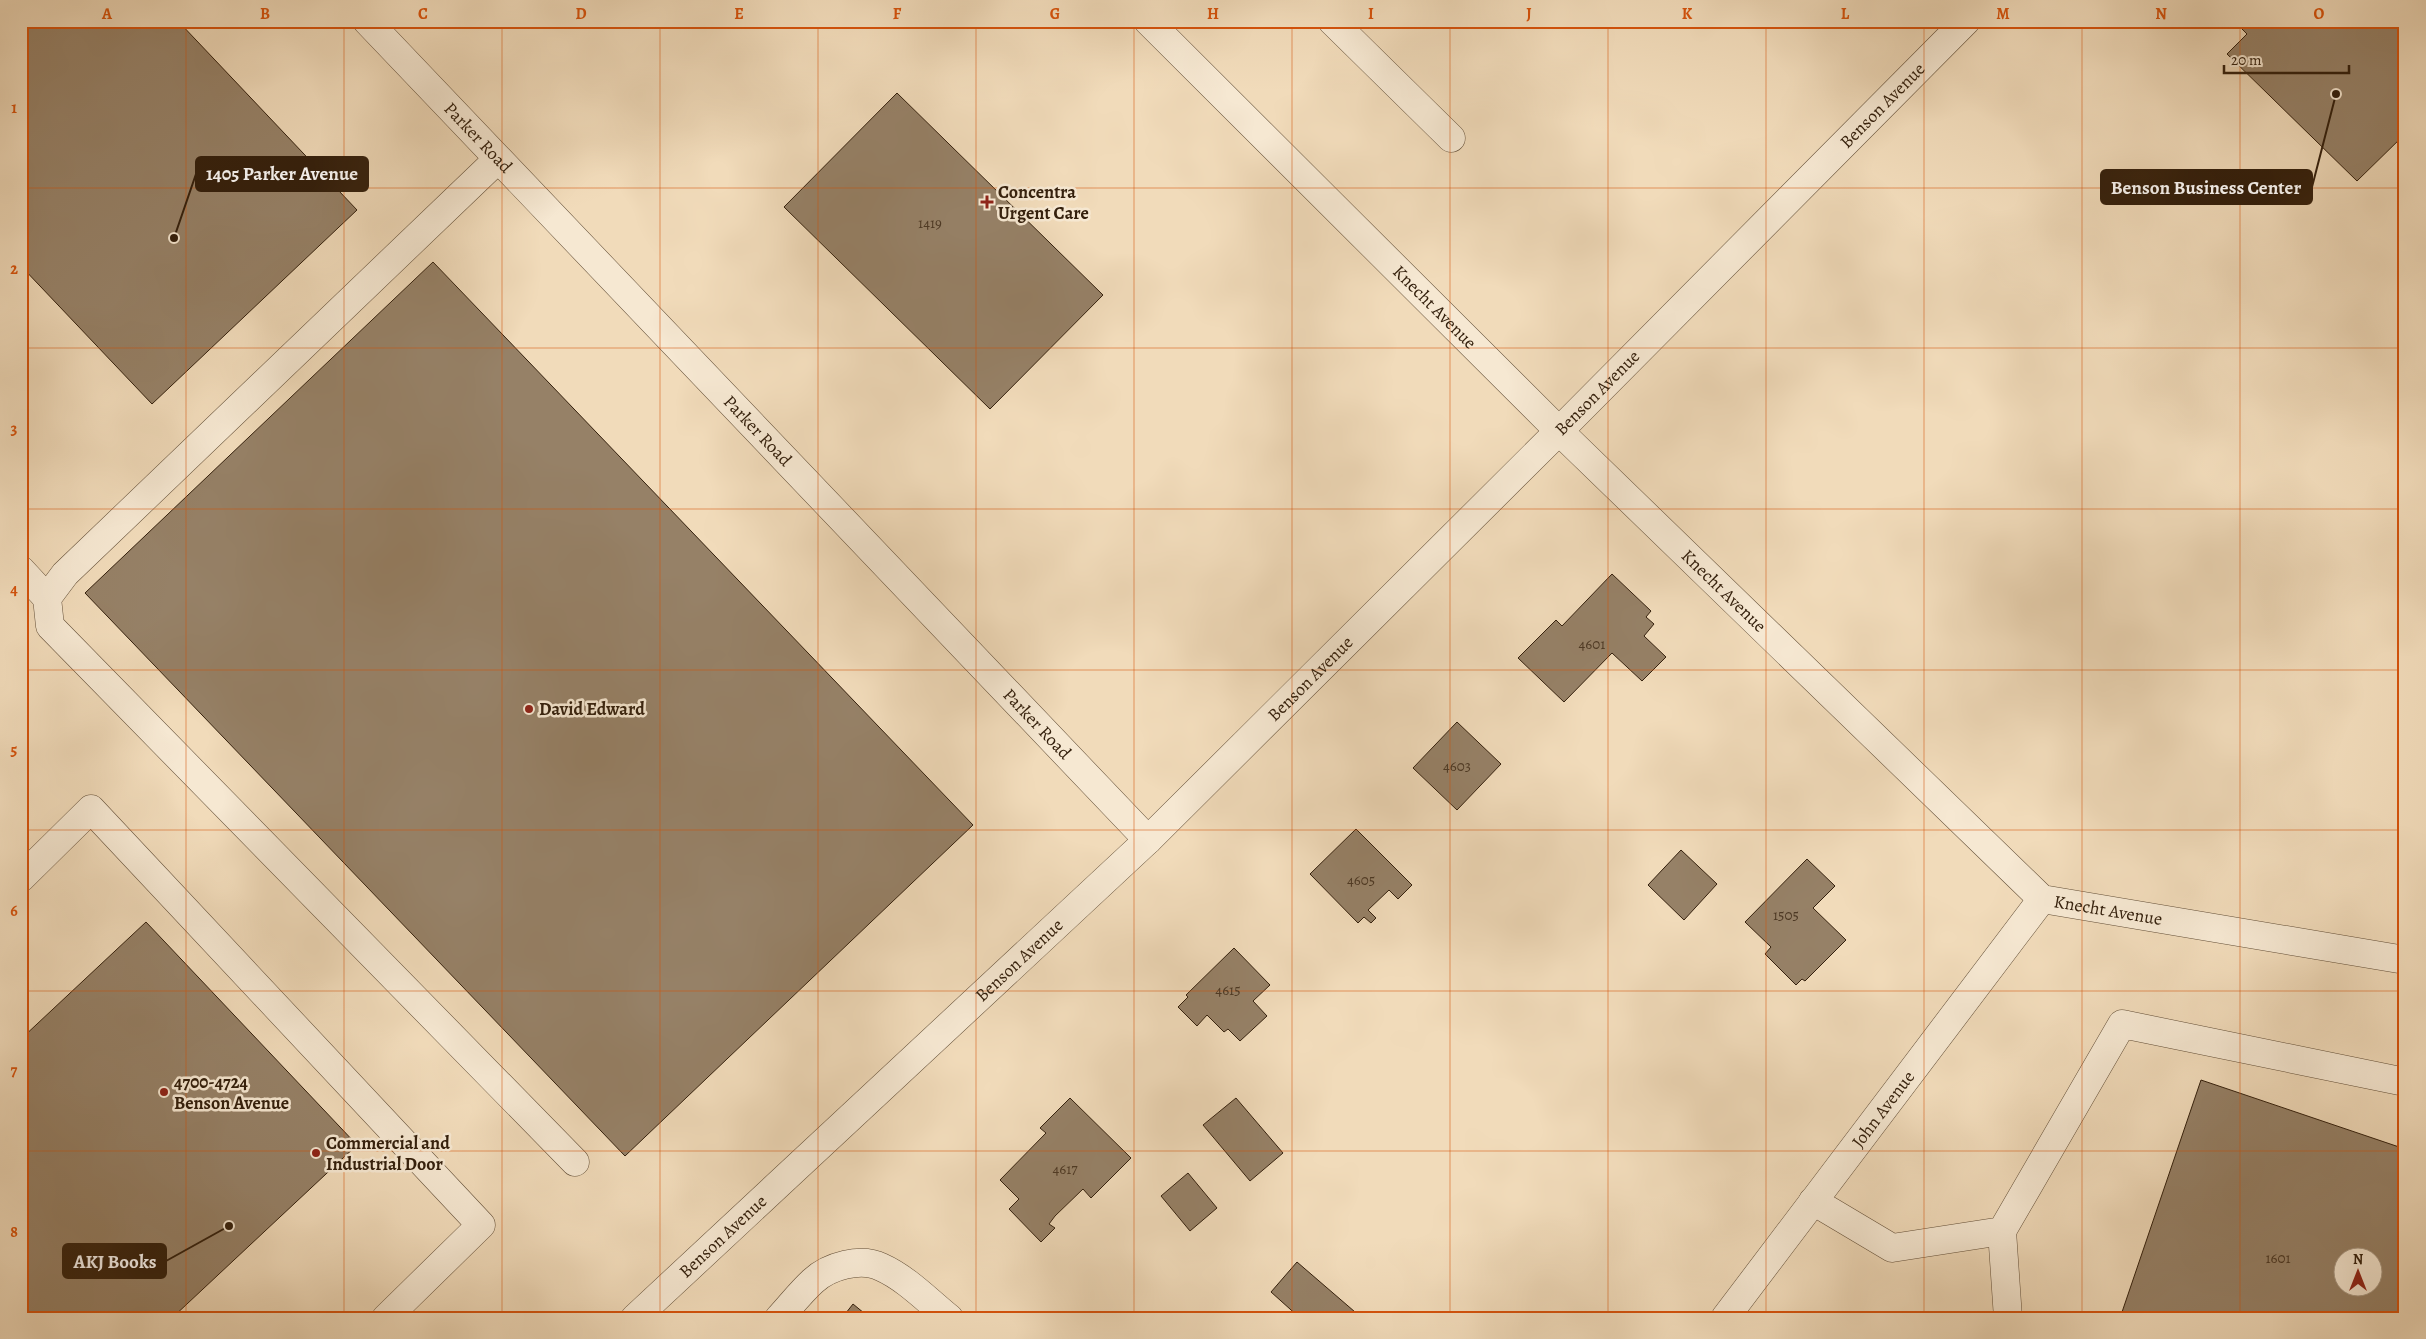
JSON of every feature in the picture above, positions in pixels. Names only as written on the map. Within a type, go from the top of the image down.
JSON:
[{"type":"street","name":"Parker Road","points":[[367,21],[1148,840]]},
{"type":"street","name":"Knecht Avenue","points":[[1148,21],[1559,431],[2042,899],[2405,960]]},
{"type":"street","points":[[1332,21],[1452,138]]},
{"type":"street","name":"Benson Avenue","points":[[635,1318],[1148,840],[1559,431],[1966,21]]},
{"type":"street","points":[[498,158],[65,574],[48,598],[50,626],[575,1162]]},
{"type":"street","points":[[21,570],[48,598]]},
{"type":"street","points":[[21,878],[91,809],[481,1225],[386,1318]]},
{"type":"street","name":"John Avenue","points":[[1732,1314],[1813,1201],[2042,899]]},
{"type":"street","points":[[2008,1318],[2002,1231],[2122,1024],[2405,1082]]},
{"type":"street","points":[[1813,1201],[1892,1248],[2002,1231]]},
{"type":"street","points":[[779,1318],[814,1280],[836,1267],[862,1263],[880,1266],[902,1280],[949,1318]]},
{"type":"building","points":[[21,21],[178,21],[357,210],[152,404],[21,266]]},
{"type":"building","points":[[2234,21],[2405,21],[2405,134],[2357,181],[2227,54],[2247,34]]},
{"type":"building","points":[[897,93],[1103,295],[990,409],[784,207]]},
{"type":"building","name":"David Edward","points":[[433,262],[973,825],[625,1156],[85,593]]},
{"type":"building","points":[[1612,574],[1651,611],[1646,617],[1654,624],[1644,636],[1666,657],[1642,681],[1612,653],[1564,702],[1518,658],[1556,620],[1562,626]]},
{"type":"building","points":[[1457,722],[1501,764],[1457,810],[1413,768]]},
{"type":"building","points":[[1356,829],[1412,885],[1398,899],[1389,890],[1368,910],[1376,918],[1371,923],[1364,917],[1358,923],[1310,874]]},
{"type":"building","points":[[1681,850],[1717,884],[1684,920],[1648,885]]},
{"type":"building","points":[[1807,859],[1835,886],[1813,908],[1846,940],[1805,981],[1802,979],[1796,985],[1765,954],[1771,947],[1745,922]]},
{"type":"building","name":"4700-4724 Benson Avenue","points":[[146,922],[357,1145],[172,1318],[21,1318],[21,1039]]},
{"type":"building","points":[[1234,948],[1270,985],[1253,1001],[1267,1016],[1240,1041],[1228,1029],[1224,1032],[1207,1015],[1197,1026],[1178,1007],[1188,997],[1186,995]]},
{"type":"building","points":[[2201,1080],[2405,1149],[2405,1318],[2120,1318]]},
{"type":"building","points":[[1070,1098],[1131,1158],[1091,1198],[1083,1189],[1055,1216],[1049,1224],[1055,1228],[1041,1242],[1009,1209],[1019,1199],[1000,1180],[1046,1133],[1040,1128]]},
{"type":"building","points":[[1236,1098],[1283,1153],[1250,1181],[1203,1125]]},
{"type":"building","points":[[1188,1173],[1217,1208],[1190,1231],[1161,1196]]},
{"type":"building","points":[[1297,1262],[1362,1318],[1300,1318],[1271,1292]]},
{"type":"building","points":[[853,1304],[870,1318],[842,1318]]},
{"type":"place","name":"Benson Business Center","points":[[2336,94]]},
{"type":"place","name":"Concentra Urgent Care","points":[[987,202]]},
{"type":"place","name":"1405 Parker Avenue","points":[[174,238]]},
{"type":"place","name":"David Edward","points":[[529,709]]},
{"type":"place","name":"4700-4724 Benson Avenue","points":[[164,1092]]},
{"type":"place","name":"Commercial and Industrial Door","points":[[316,1153]]},
{"type":"place","name":"AKJ Books","points":[[229,1226]]}]
